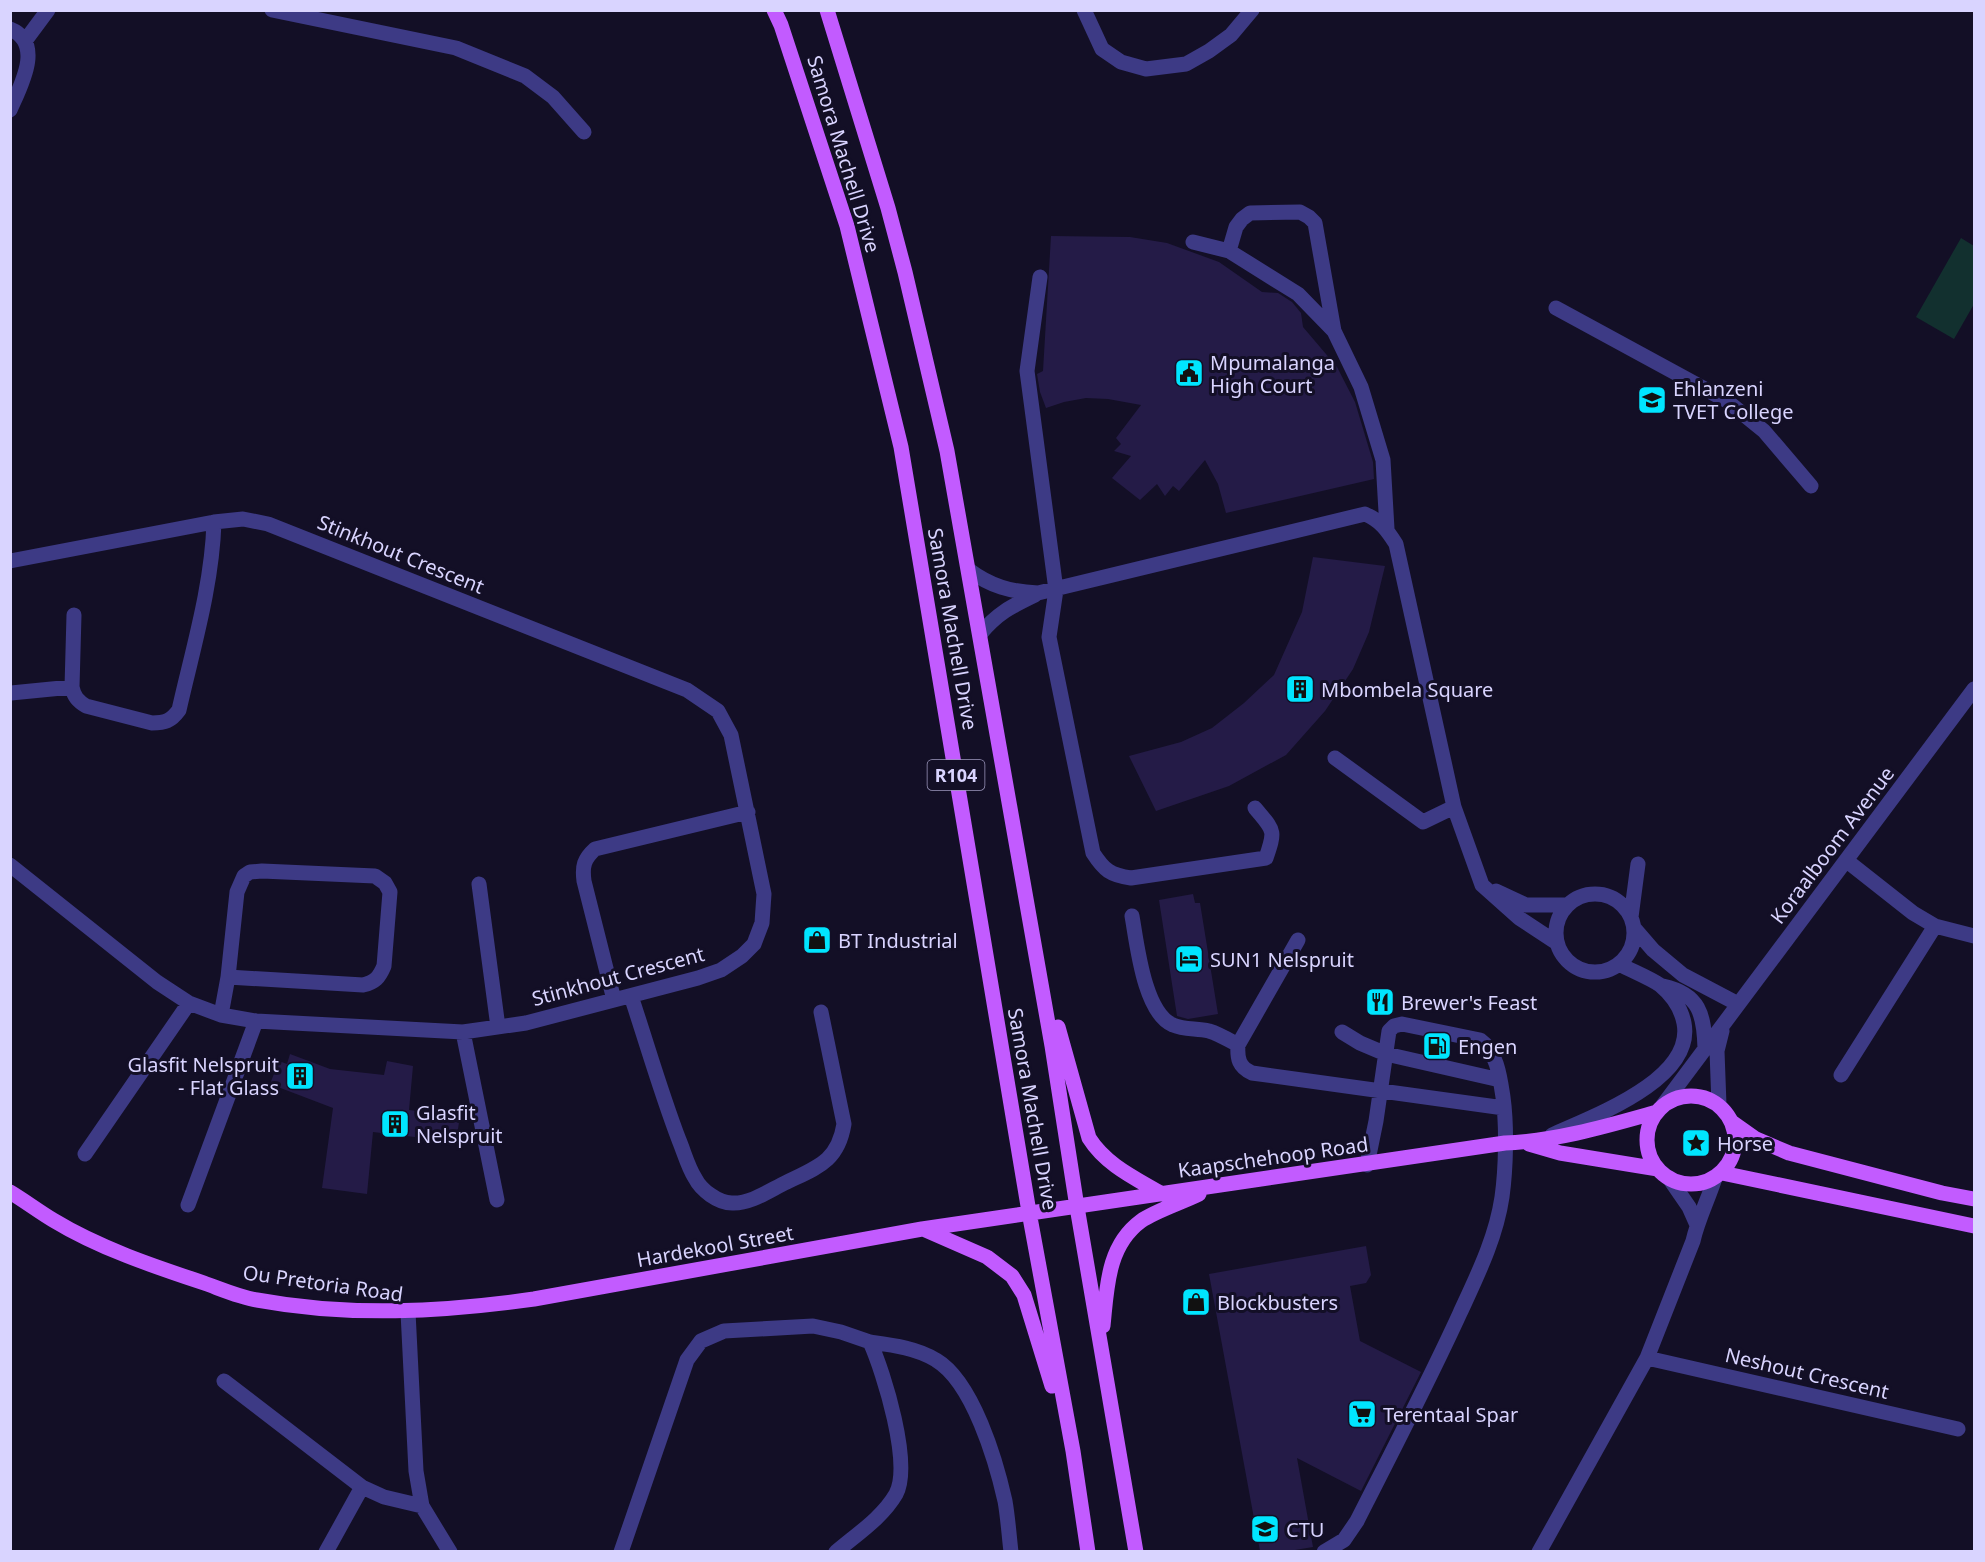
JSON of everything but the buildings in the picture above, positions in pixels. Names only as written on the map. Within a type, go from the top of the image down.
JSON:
[{"type":"main road","name":"Samora Machell Drive","points":[[774,10],[781,25],[847,226],[901,447],[1088,1551]]},
{"type":"main road","name":"Samora Machell Drive","points":[[827,10],[888,208],[947,451],[1028,916],[1053,1046],[1077,1207],[1136,1551]]},
{"type":"main road","points":[[1028,916],[1089,1138],[1098,1152],[1111,1163],[1162,1194]]},
{"type":"main road","points":[[1523,1143],[1608,1126],[1660,1109],[1676,1098],[1691,1096],[1706,1098],[1719,1105],[1727,1113],[1736,1136],[1731,1162],[1718,1175],[1697,1185],[1677,1183],[1663,1174],[1651,1159],[1647,1147],[1650,1122],[1660,1109]]},
{"type":"main road","points":[[1732,1122],[1756,1139],[1789,1153],[1942,1193],[1974,1199]]},
{"type":"main road","name":"Kaapschehoop Road","points":[[1029,1212],[1216,1187],[1504,1143],[1523,1143]]},
{"type":"main road","points":[[1523,1143],[1663,1174]]},
{"type":"main road","points":[[1718,1175],[1974,1226]]},
{"type":"main road","points":[[1101,1345],[1112,1260],[1128,1232],[1142,1220],[1216,1187]]},
{"type":"main road","name":"Ou Pretoria Road","points":[[10,1192],[54,1221],[118,1252],[254,1299],[321,1309],[408,1312]]},
{"type":"main road","name":"Hardekool Street","points":[[408,1312],[474,1308],[534,1299],[1029,1212]]},
{"type":"main road","points":[[922,1229],[987,1257],[1012,1276],[1024,1295],[1073,1452]]},
{"type":"street","points":[[26,41],[48,10]]},
{"type":"street","points":[[272,10],[456,48],[525,76],[553,97],[584,132]]},
{"type":"street","points":[[1084,10],[1102,49],[1121,62],[1146,69],[1186,64],[1232,35],[1252,10]]},
{"type":"street","points":[[10,29],[16,31],[26,41],[28,54],[27,70],[10,110]]},
{"type":"street","points":[[1228,251],[1236,227],[1250,213],[1300,212],[1309,216],[1315,223],[1334,331],[1361,387],[1383,460],[1387,529]]},
{"type":"street","points":[[1193,242],[1228,251],[1298,294],[1334,331]]},
{"type":"street","points":[[1040,277],[1027,371],[1056,590],[1049,637],[1093,853],[1102,867],[1117,876],[1131,878],[1266,858],[1272,838],[1272,828],[1255,808]]},
{"type":"street","points":[[1556,308],[1727,401],[1764,431],[1811,486]]},
{"type":"street","points":[[969,570],[983,581],[1017,593],[1038,593],[1365,514],[1377,520],[1387,529],[1396,544],[1454,807],[1482,885],[1520,918],[1557,943]]},
{"type":"street","name":"Stinkhout Crescent","points":[[10,561],[214,522],[243,519],[268,524],[687,690],[718,711],[731,735],[764,894],[762,923],[754,944],[742,956],[721,970],[526,1023],[463,1032],[256,1020],[220,1015],[189,1003],[157,982],[10,865]]},
{"type":"street","points":[[74,615],[72,687],[74,696],[79,702],[86,706],[152,723],[163,723],[172,719],[178,710],[208,584],[214,522]]},
{"type":"street","points":[[980,634],[1004,610],[1038,593]]},
{"type":"street","points":[[11,694],[72,687]]},
{"type":"street","name":"Koraalboom Avenue","points":[[1660,1109],[1974,689]]},
{"type":"street","points":[[1335,758],[1423,822],[1454,807]]},
{"type":"street","points":[[614,1000],[584,881],[583,869],[586,857],[595,849],[748,812]]},
{"type":"street","points":[[1847,861],[1913,914],[1935,926],[1974,936]]},
{"type":"street","points":[[1638,864],[1633,922],[1634,942],[1628,954],[1619,964],[1599,972],[1578,968],[1561,953],[1557,943],[1557,922],[1567,905],[1585,894],[1606,895],[1625,907],[1633,922],[1653,950],[1683,975],[1738,1004]]},
{"type":"street","points":[[220,1015],[228,977],[237,892],[244,876],[250,872],[375,876],[386,883],[390,892],[384,966],[380,976],[373,982],[363,986],[228,977]]},
{"type":"street","points":[[479,884],[498,1027]]},
{"type":"street","points":[[1482,885],[1526,905],[1567,905]]},
{"type":"street","points":[[1132,916],[1145,984],[1154,1005],[1164,1019],[1177,1026],[1211,1031],[1238,1045]]},
{"type":"street","points":[[1841,1075],[1935,926]]},
{"type":"street","points":[[1298,940],[1238,1045],[1237,1058],[1244,1070],[1380,1092],[1504,1108]]},
{"type":"street","points":[[1619,964],[1659,985],[1681,992],[1695,1003],[1702,1014],[1705,1048]]},
{"type":"street","points":[[1544,1139],[1626,1100],[1641,1091],[1674,1063],[1682,1046],[1685,1030],[1682,1013],[1674,1000],[1659,985]]},
{"type":"street","points":[[631,996],[671,1119],[695,1178],[703,1189],[730,1203],[746,1202],[823,1165],[834,1154],[842,1138],[844,1124],[821,1012]]},
{"type":"street","points":[[85,1155],[189,1003]]},
{"type":"street","points":[[188,1205],[256,1020]]},
{"type":"street","points":[[1324,1551],[1344,1540],[1357,1521],[1441,1354],[1488,1249],[1502,1198],[1504,1108],[1498,1068],[1486,1044],[1480,1040],[1402,1024],[1394,1026],[1389,1031],[1367,1165]]},
{"type":"street","points":[[1719,1105],[1717,1051],[1723,1025]]},
{"type":"street","points":[[463,1032],[497,1200]]},
{"type":"street","points":[[1342,1032],[1386,1054],[1500,1080]]},
{"type":"street","points":[[1663,1174],[1689,1207],[1697,1225]]},
{"type":"street","points":[[1539,1551],[1647,1358],[1718,1175]]},
{"type":"street","points":[[1942,1193],[1974,1193]]},
{"type":"street","name":"Ou Pretoria Road","points":[[408,1312],[416,1471],[422,1506],[450,1551]]},
{"type":"street","points":[[621,1551],[687,1360],[700,1341],[724,1331],[813,1326],[870,1342],[920,1352],[937,1360],[955,1375],[987,1437],[1005,1502],[1011,1551]]},
{"type":"street","points":[[836,1551],[882,1513],[897,1492],[901,1468],[898,1434],[879,1361],[870,1342]]},
{"type":"street","name":"Neshout Crescent","points":[[1647,1358],[1958,1429]]},
{"type":"street","points":[[224,1381],[362,1487],[384,1497],[422,1506]]},
{"type":"street","points":[[326,1551],[362,1487]]},
{"type":"green space","points":[[1961,238],[1974,246],[1974,304],[1954,339],[1916,317]]},
{"type":"place","name":"Mpumalanga High Court","points":[[1189,373]]},
{"type":"place","name":"Ehlanzeni TVET College","points":[[1652,400]]},
{"type":"place","name":"Mbombela Square","points":[[1300,689]]},
{"type":"place","name":"BT Industrial","points":[[817,940]]},
{"type":"place","name":"SUN1 Nelspruit","points":[[1189,959]]},
{"type":"place","name":"Brewer's Feast","points":[[1380,1002]]},
{"type":"place","name":"Engen","points":[[1437,1046]]},
{"type":"place","name":"Glasfit Nelspruit - Flat Glass","points":[[300,1076]]},
{"type":"place","name":"Glasfit Nelspruit","points":[[395,1124]]},
{"type":"place","name":"Horse","points":[[1696,1143]]},
{"type":"place","name":"Blockbusters","points":[[1196,1302]]},
{"type":"place","name":"Terentaal Spar","points":[[1362,1414]]},
{"type":"place","name":"CTU","points":[[1265,1529]]}]
